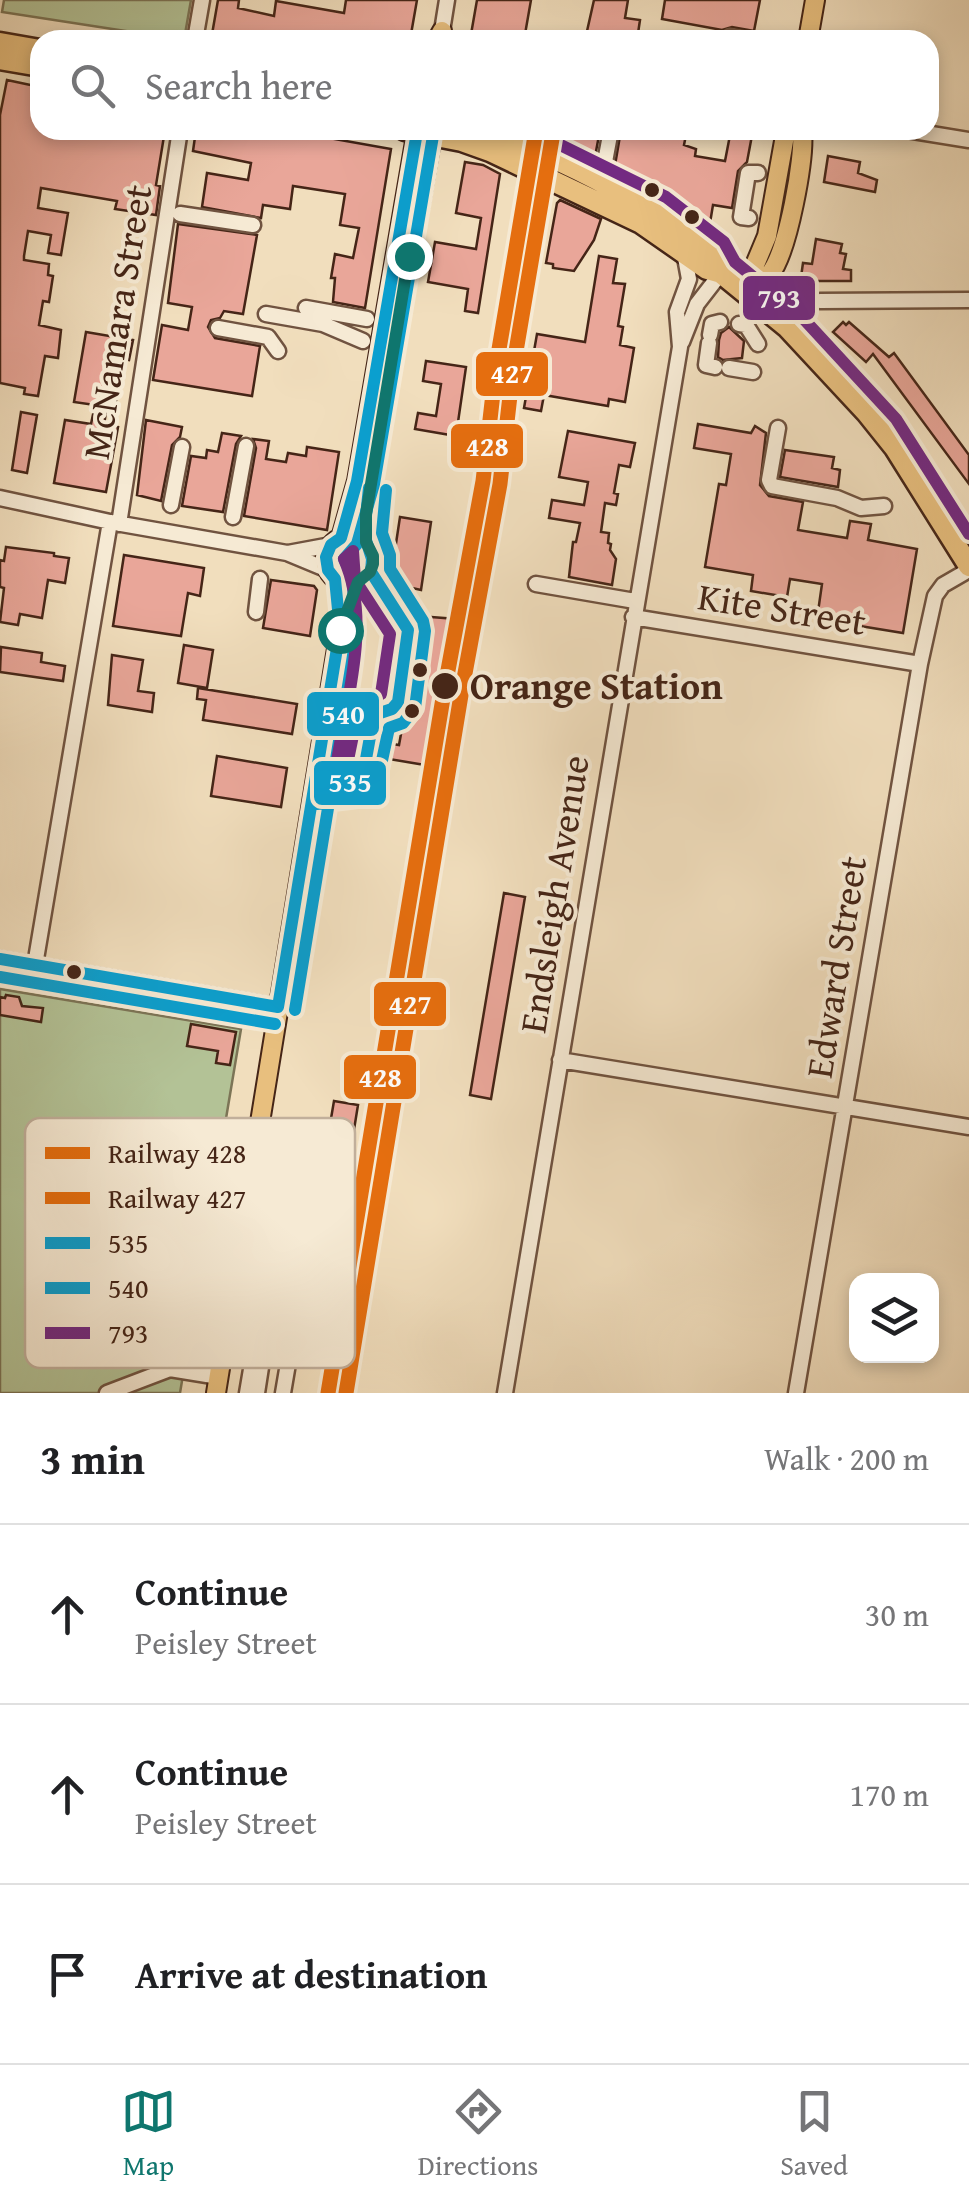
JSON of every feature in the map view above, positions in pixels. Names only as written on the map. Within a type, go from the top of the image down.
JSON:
[{"type":"highway","points":[[0,42],[30,48]]},
{"type":"highway","points":[[0,59],[30,64]]},
{"type":"highway","points":[[457,140],[490,151],[641,223],[744,291],[787,327],[882,430],[969,568]]},
{"type":"highway","points":[[508,140],[657,212],[716,258],[721,273]]},
{"type":"main road","points":[[810,30],[816,0]]},
{"type":"main road","points":[[340,630],[326,557],[336,542],[356,481],[420,140]]},
{"type":"main road","points":[[260,1118],[340,630],[373,556],[366,542],[370,487],[420,140]]},
{"type":"main road","points":[[744,291],[767,236],[784,140]]},
{"type":"main road","points":[[744,291],[767,278],[781,257],[801,140]]},
{"type":"main road","points":[[336,542],[354,537],[366,542]]},
{"type":"main road","points":[[331,574],[350,584],[364,577]]},
{"type":"street","points":[[197,30],[202,0]]},
{"type":"street","points":[[442,30],[447,0]]},
{"type":"street","points":[[939,135],[969,140]]},
{"type":"street","name":"McNamara Street","points":[[35,965],[178,140]]},
{"type":"street","points":[[604,167],[609,140]]},
{"type":"street","points":[[749,218],[740,216],[748,174],[758,174]]},
{"type":"street","points":[[180,214],[253,225]]},
{"type":"street","name":"Endsleigh Avenue","points":[[680,347],[677,312],[689,279],[684,252]]},
{"type":"street","name":"Endsleigh Avenue","points":[[505,1393],[680,347],[697,304],[721,273]]},
{"type":"street","points":[[820,301],[969,300]]},
{"type":"street","points":[[306,308],[366,318]]},
{"type":"street","points":[[266,314],[323,324],[362,341]]},
{"type":"street","points":[[720,322],[712,324],[706,366],[754,372]]},
{"type":"street","points":[[739,324],[746,325],[758,344]]},
{"type":"street","points":[[218,328],[268,337],[278,351]]},
{"type":"street","points":[[778,428],[769,480],[772,486],[837,498],[861,508],[884,506]]},
{"type":"street","points":[[172,505],[182,446]]},
{"type":"street","points":[[233,517],[246,446]]},
{"type":"street","points":[[0,501],[288,553],[331,574]]},
{"type":"street","points":[[288,553],[336,542]]},
{"type":"street","name":"Edward Street","points":[[796,1393],[920,664],[936,596],[943,585],[969,568]]},
{"type":"street","points":[[315,786],[362,781],[374,715],[392,709],[398,702],[408,630],[364,577]]},
{"type":"street","points":[[256,612],[260,578]]},
{"type":"street","points":[[536,584],[635,601]]},
{"type":"street","name":"Kite Street","points":[[633,617],[920,664]]},
{"type":"street","points":[[0,959],[278,1006]]},
{"type":"street","points":[[560,1060],[969,1127]]},
{"type":"street","points":[[247,1393],[254,1368]]},
{"type":"street","points":[[257,1393],[259,1368]]},
{"type":"street","points":[[284,1393],[288,1368]]},
{"type":"street","points":[[107,1393],[170,1369],[238,1393]]},
{"type":"green space","points":[[4,0],[191,0],[186,30],[119,30],[2,12]]},
{"type":"green space","points":[[0,989],[241,1029],[226,1118],[25,1118],[25,1368],[184,1368],[180,1393],[0,1393]]},
{"type":"building","points":[[218,0],[239,0],[238,8],[274,16],[276,1],[344,13],[346,0],[417,0],[412,30],[213,30]]},
{"type":"building","points":[[477,0],[531,0],[526,30],[472,30]]},
{"type":"building","points":[[594,0],[628,0],[625,18],[640,20],[638,30],[587,30]]},
{"type":"building","points":[[665,0],[760,0],[754,30],[722,30],[662,19]]},
{"type":"building","points":[[7,80],[30,85],[30,140],[163,140],[156,215],[115,209],[117,201],[41,188],[38,208],[68,213],[61,255],[48,253],[51,235],[28,231],[24,260],[49,264],[48,275],[53,276],[49,302],[43,301],[39,325],[61,330],[58,358],[45,356],[38,396],[24,394],[25,388],[0,383],[0,115]]},
{"type":"building","points":[[195,140],[340,140],[391,149],[365,308],[333,302],[335,254],[353,258],[359,228],[340,225],[345,194],[293,186],[290,209],[263,205],[261,218],[202,207],[207,173],[248,180],[251,163],[193,151]]},
{"type":"building","points":[[566,140],[598,140],[594,162],[564,148]]},
{"type":"building","points":[[619,140],[685,140],[684,145],[696,149],[695,156],[725,161],[729,140],[751,140],[747,162],[738,171],[732,208],[713,205],[709,229],[675,200],[614,171]]},
{"type":"building","points":[[828,156],[860,162],[858,173],[877,180],[875,192],[824,182]]},
{"type":"building","points":[[465,162],[500,174],[478,313],[465,311],[468,289],[428,282],[435,242],[476,249],[481,218],[456,213]]},
{"type":"building","points":[[560,200],[601,219],[594,240],[574,271],[546,263]]},
{"type":"building","points":[[178,224],[257,235],[243,314],[224,311],[208,327],[215,338],[260,346],[252,396],[153,380],[162,325],[188,330],[192,307],[168,303]]},
{"type":"building","points":[[816,239],[842,244],[840,253],[846,254],[843,269],[851,270],[851,281],[805,281],[801,277],[803,263],[812,264]]},
{"type":"building","points":[[599,256],[617,259],[613,283],[625,284],[618,326],[623,327],[620,345],[634,348],[625,402],[609,399],[608,406],[544,395],[541,411],[524,408],[537,334],[585,342]]},
{"type":"building","points":[[843,322],[849,322],[889,357],[894,353],[969,455],[969,484],[873,354],[866,362],[833,332]]},
{"type":"building","points":[[729,327],[744,341],[742,358],[718,357],[721,333]]},
{"type":"building","points":[[86,332],[133,340],[129,360],[124,359],[116,401],[108,399],[104,425],[118,427],[106,492],[54,483],[65,420],[91,424],[95,405],[74,402]]},
{"type":"building","points":[[426,361],[466,367],[456,436],[415,429],[418,413],[436,416],[441,384],[423,381]]},
{"type":"building","points":[[21,412],[37,415],[27,473],[12,470]]},
{"type":"building","points":[[146,420],[182,427],[180,437],[172,445],[161,501],[137,495]]},
{"type":"building","points":[[698,424],[751,433],[755,426],[766,433],[760,485],[769,496],[803,502],[798,530],[847,538],[850,521],[871,524],[868,540],[917,549],[903,633],[817,619],[822,584],[790,579],[787,597],[751,591],[753,575],[705,567],[719,484],[726,485],[731,454],[694,448]]},
{"type":"building","points":[[568,431],[635,443],[630,467],[619,465],[616,505],[605,503],[601,532],[609,533],[608,543],[616,559],[612,585],[569,577],[573,542],[580,523],[549,518],[552,500],[584,505],[588,482],[559,477]]},
{"type":"building","points":[[222,433],[241,436],[236,444],[223,512],[182,506],[191,456],[206,458],[207,450],[218,452]]},
{"type":"building","points":[[253,439],[269,441],[266,459],[286,462],[288,453],[306,456],[307,447],[339,452],[327,530],[244,516],[256,448]]},
{"type":"building","points":[[785,450],[834,457],[832,468],[840,470],[838,487],[780,477]]},
{"type":"building","points":[[400,517],[431,522],[421,590],[390,583]]},
{"type":"building","points":[[6,547],[69,558],[65,583],[48,580],[42,618],[20,614],[18,625],[0,622],[4,588],[0,587],[0,560],[4,561]]},
{"type":"building","points":[[124,555],[204,568],[200,596],[188,593],[181,636],[113,626]]},
{"type":"building","points":[[271,580],[314,586],[317,590],[310,636],[263,628]]},
{"type":"building","points":[[431,617],[456,619],[431,766],[377,757],[380,742],[399,745],[403,723],[407,723],[423,629],[429,630]]},
{"type":"building","points":[[184,645],[213,650],[207,688],[178,683]]},
{"type":"building","points":[[1,647],[42,653],[41,662],[65,666],[63,681],[0,672]]},
{"type":"building","points":[[112,655],[143,660],[138,691],[154,693],[152,712],[108,705]]},
{"type":"building","points":[[198,688],[297,704],[292,734],[203,720],[206,700],[197,699]]},
{"type":"building","points":[[217,756],[287,768],[281,807],[211,796]]},
{"type":"building","points":[[504,893],[525,897],[491,1099],[470,1095]]},
{"type":"building","points":[[0,997],[19,997],[22,1006],[43,1008],[41,1022],[0,1015]]},
{"type":"building","points":[[191,1024],[236,1032],[230,1065],[216,1063],[218,1051],[187,1046]]},
{"type":"building","points":[[334,1101],[358,1105],[355,1124],[355,1118],[331,1118]]},
{"type":"rail line","name":"428","points":[[355,1230],[483,481],[496,367],[534,140]]},
{"type":"rail line","name":"427","points":[[355,1338],[461,695],[500,484],[513,369],[552,140]]},
{"type":"rail line","name":"428","points":[[328,1393],[332,1368]]},
{"type":"rail line","name":"427","points":[[346,1393],[350,1368]]},
{"type":"transit line","name":"535","points":[[278,1007],[340,630],[335,579],[328,570],[326,557],[331,545],[341,538],[357,481],[416,140]]},
{"type":"transit line","name":"540","points":[[295,1010],[357,631],[352,576],[344,559],[357,544],[374,484],[432,140]]},
{"type":"transit line","name":"793","points":[[550,140],[666,197],[724,242],[735,262],[800,315],[896,419],[969,534]]},
{"type":"transit line","name":"535","points":[[315,787],[362,781],[374,715],[392,709],[398,702],[408,630],[371,572],[372,559],[364,534],[369,488]]},
{"type":"transit line","name":"540","points":[[317,804],[366,798],[375,793],[389,728],[403,723],[415,708],[425,631],[423,621],[390,569],[390,555],[382,533],[386,490]]},
{"type":"transit line","name":"793","points":[[353,551],[355,580],[390,634],[381,694],[359,706],[347,765],[336,767],[354,662],[356,609],[344,559],[353,551]]},
{"type":"transit line","name":"535","points":[[0,959],[278,1007]]},
{"type":"transit line","name":"540","points":[[0,977],[275,1024]]},
{"type":"place","name":"Orange Station","points":[[445,686]]},
{"type":"route","points":[[340,630],[358,582],[373,564],[366,542],[366,514],[409,256]]}]
